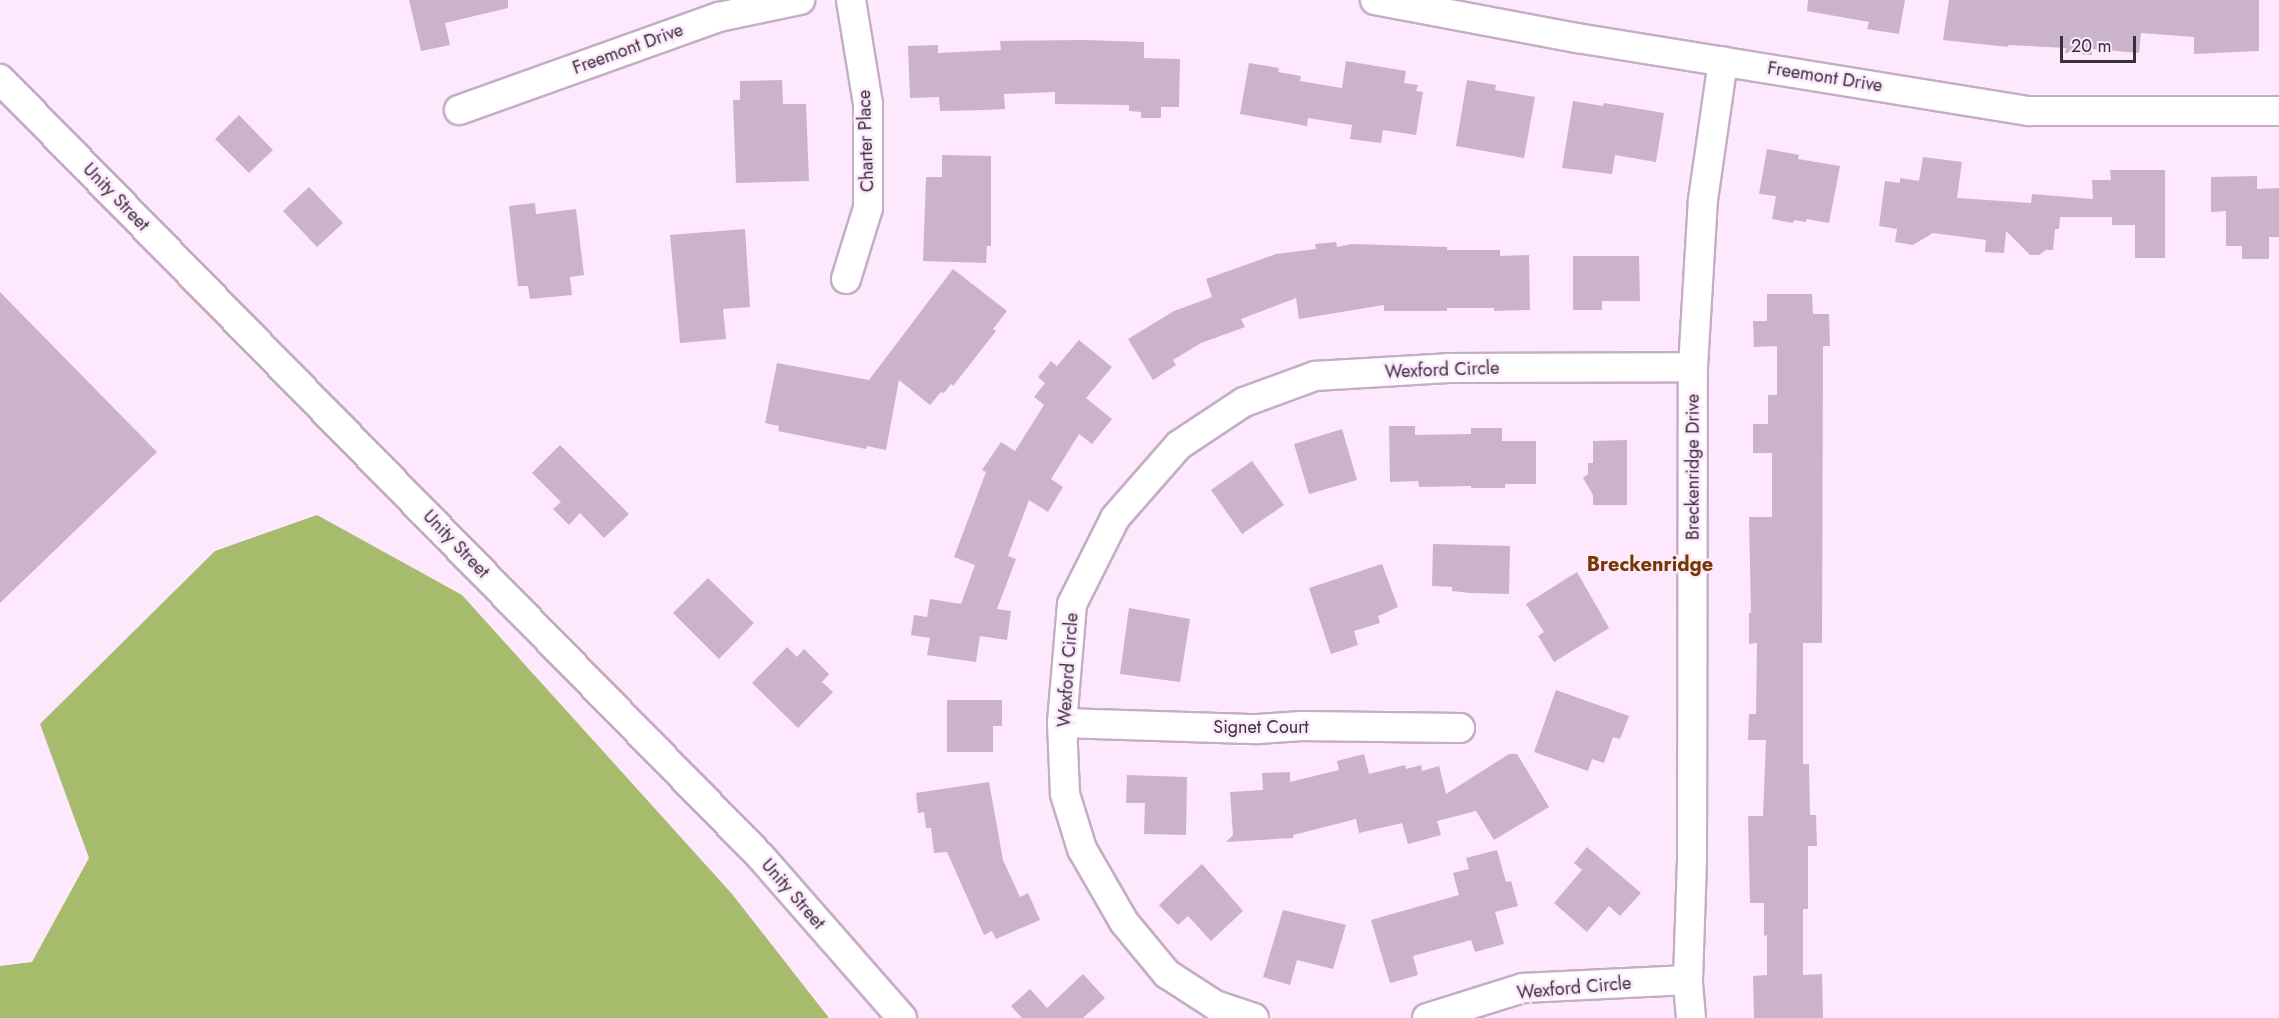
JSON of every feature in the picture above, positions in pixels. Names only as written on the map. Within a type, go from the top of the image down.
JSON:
[{"type":"street","name":"Freemont Drive","points":[[459,110],[719,17],[800,0]]},
{"type":"street","name":"Charter Place","points":[[846,279],[868,208],[868,104],[851,0]]},
{"type":"street","name":"Freemont Drive","points":[[1375,0],[1577,38],[2028,111],[2279,111]]},
{"type":"street","name":"Breckenridge Drive","points":[[1691,1018],[1688,980],[1692,861],[1693,367],[1703,200],[1724,61]]},
{"type":"street","name":"Unity Street","points":[[0,79],[761,856],[898,1016]]},
{"type":"street","name":"Wexford Circle","points":[[1254,1018],[1215,1005],[1167,974],[1124,922],[1083,849],[1065,794],[1062,723],[1072,604],[1115,518],[1179,445],[1244,402],[1315,376],[1448,368],[1693,367]]},
{"type":"street","name":"Signet Court","points":[[1062,723],[1258,729],[1302,726],[1460,729]]},
{"type":"street","name":"Wexford Circle","points":[[1427,1018],[1523,988],[1688,980]]},
{"type":"green space","points":[[317,515],[462,595],[732,894],[829,1018],[0,1018],[0,966],[32,962],[89,858],[40,724],[215,551]]},
{"type":"building","points":[[409,0],[508,0],[508,8],[445,23],[450,45],[421,51]]},
{"type":"building","points":[[1808,0],[1905,0],[1899,34],[1867,29],[1869,22],[1807,11]]},
{"type":"building","points":[[1949,0],[2259,0],[2259,51],[2194,54],[2194,37],[2141,33],[2139,53],[2092,49],[2092,55],[2065,53],[2066,48],[2008,45],[2008,47],[1943,40]]},
{"type":"building","points":[[1000,41],[1144,42],[1144,58],[1180,59],[1179,107],[1161,107],[1161,118],[1141,118],[1141,112],[1129,111],[1129,105],[1055,104],[1055,92],[1004,94],[1005,109],[985,110],[940,111],[939,97],[910,98],[908,46],[938,45],[938,53],[1001,50]]},
{"type":"building","points":[[1346,61],[1406,71],[1404,83],[1418,85],[1416,91],[1423,92],[1416,135],[1383,130],[1381,143],[1350,139],[1352,125],[1308,118],[1307,126],[1240,114],[1249,63],[1279,68],[1278,72],[1301,76],[1300,81],[1342,88]]},
{"type":"building","points":[[782,80],[783,104],[806,104],[809,181],[736,183],[733,100],[740,100],[740,81]]},
{"type":"building","points":[[1467,80],[1496,85],[1495,90],[1535,97],[1524,158],[1456,146]]},
{"type":"building","points":[[1573,101],[1603,106],[1604,103],[1664,113],[1656,162],[1615,155],[1612,174],[1562,168]]},
{"type":"building","points":[[239,115],[273,150],[249,173],[215,139]]},
{"type":"building","points":[[1767,149],[1799,155],[1798,159],[1840,166],[1829,223],[1806,219],[1806,222],[1794,220],[1793,223],[1772,219],[1776,196],[1759,194]]},
{"type":"building","points":[[942,155],[991,156],[991,246],[987,246],[986,263],[923,261],[926,177],[942,177]]},
{"type":"building","points":[[1923,157],[1962,162],[1957,198],[2031,203],[2032,194],[2093,199],[2092,180],[2111,180],[2110,170],[2165,170],[2165,258],[2135,258],[2135,225],[2112,225],[2112,217],[2060,217],[2059,229],[2055,229],[2053,250],[2046,250],[2039,255],[2030,255],[2006,231],[2004,253],[1985,252],[1986,240],[1933,233],[1913,245],[1895,242],[1897,229],[1879,226],[1885,181],[1900,183],[1900,178],[1919,181]]},
{"type":"building","points":[[2257,176],[2257,189],[2279,188],[2279,237],[2269,237],[2269,259],[2242,259],[2242,246],[2226,246],[2226,211],[2211,212],[2211,177]]},
{"type":"building","points":[[309,187],[343,223],[317,247],[283,211]]},
{"type":"building","points":[[535,203],[536,214],[576,209],[584,275],[570,277],[572,295],[530,299],[528,286],[518,286],[509,206]]},
{"type":"building","points":[[745,229],[750,307],[723,309],[726,339],[680,343],[670,235]]},
{"type":"building","points":[[1336,242],[1337,247],[1352,244],[1447,247],[1447,250],[1500,250],[1500,256],[1529,255],[1530,310],[1494,311],[1494,308],[1447,308],[1447,311],[1384,311],[1384,305],[1299,319],[1296,298],[1241,319],[1245,327],[1201,343],[1173,360],[1176,365],[1153,380],[1128,339],[1174,311],[1212,297],[1206,279],[1276,254],[1316,249],[1315,244]]},
{"type":"building","points":[[1573,256],[1639,256],[1640,301],[1602,301],[1602,310],[1573,310]]},
{"type":"building","points":[[953,269],[1007,311],[993,329],[996,331],[953,386],[951,384],[944,393],[941,392],[930,405],[899,380],[886,450],[867,446],[866,449],[778,431],[779,426],[765,423],[777,363],[869,380]]},
{"type":"building","points":[[0,292],[157,452],[0,603]]},
{"type":"building","points":[[1767,294],[1812,294],[1813,314],[1829,314],[1830,346],[1823,346],[1822,643],[1803,643],[1803,764],[1809,764],[1810,815],[1816,815],[1817,846],[1808,846],[1808,909],[1803,909],[1803,975],[1822,974],[1823,1018],[1754,1018],[1753,976],[1767,975],[1767,935],[1764,936],[1764,903],[1750,903],[1748,816],[1763,816],[1766,740],[1748,740],[1749,714],[1756,714],[1757,643],[1749,644],[1749,613],[1751,613],[1749,517],[1772,517],[1772,453],[1753,453],[1753,424],[1768,424],[1768,395],[1777,395],[1777,346],[1754,347],[1753,321],[1767,321]]},
{"type":"building","points":[[1079,340],[1112,367],[1086,398],[1112,419],[1092,444],[1079,434],[1051,479],[1063,487],[1048,512],[1029,500],[1008,556],[1016,559],[997,609],[1011,611],[1007,640],[980,636],[976,662],[927,655],[930,638],[911,635],[914,615],[927,617],[930,599],[961,604],[975,565],[954,557],[986,472],[982,470],[1001,442],[1015,451],[1044,405],[1034,397],[1045,383],[1038,377],[1051,361],[1057,366]]},
{"type":"building","points":[[1389,426],[1415,426],[1415,435],[1471,434],[1471,428],[1502,428],[1502,441],[1536,441],[1536,484],[1505,484],[1505,488],[1471,488],[1471,486],[1419,487],[1418,481],[1390,482]]},
{"type":"building","points":[[1342,429],[1357,480],[1309,494],[1294,444]]},
{"type":"building","points":[[1627,440],[1627,505],[1593,505],[1593,495],[1583,478],[1588,474],[1588,463],[1593,463],[1593,441]]},
{"type":"building","points":[[560,445],[629,514],[604,538],[580,513],[569,525],[553,509],[561,502],[532,473]]},
{"type":"building","points":[[1252,461],[1284,505],[1242,534],[1211,490]]},
{"type":"building","points":[[1433,544],[1510,546],[1509,594],[1470,593],[1452,591],[1452,587],[1432,586]]},
{"type":"building","points":[[1382,564],[1398,607],[1378,616],[1380,623],[1354,631],[1358,645],[1331,654],[1309,588]]},
{"type":"building","points":[[1577,572],[1609,628],[1554,662],[1538,636],[1544,632],[1526,604]]},
{"type":"building","points":[[708,578],[754,623],[719,659],[673,613]]},
{"type":"building","points":[[1129,608],[1190,619],[1180,682],[1120,674]]},
{"type":"building","points":[[787,647],[797,657],[804,649],[829,674],[822,682],[833,692],[798,728],[752,683]]},
{"type":"building","points":[[1556,690],[1629,716],[1620,739],[1613,737],[1604,763],[1592,759],[1588,771],[1534,752]]},
{"type":"building","points":[[947,700],[1002,700],[1002,726],[993,726],[993,752],[947,752]]},
{"type":"building","points":[[1364,754],[1369,774],[1405,765],[1406,769],[1421,765],[1422,771],[1439,766],[1446,794],[1509,754],[1517,754],[1549,807],[1494,840],[1476,811],[1437,821],[1441,835],[1408,844],[1402,823],[1359,833],[1356,819],[1293,835],[1293,838],[1226,842],[1233,835],[1230,792],[1263,790],[1262,773],[1290,772],[1290,782],[1339,770],[1337,761]]},
{"type":"building","points":[[1127,775],[1187,777],[1186,835],[1144,834],[1145,803],[1126,803]]},
{"type":"building","points":[[989,782],[1003,860],[1020,897],[1028,893],[1040,920],[996,939],[992,931],[984,935],[947,852],[934,853],[931,828],[926,828],[924,812],[918,813],[916,793]]},
{"type":"building","points":[[1587,847],[1641,893],[1620,916],[1609,906],[1587,932],[1554,903],[1582,870],[1574,863]]},
{"type":"building","points":[[1497,850],[1506,882],[1511,881],[1518,906],[1495,912],[1504,944],[1475,952],[1471,940],[1413,956],[1418,975],[1390,983],[1371,920],[1459,895],[1453,873],[1469,869],[1466,858]]},
{"type":"building","points":[[1202,864],[1243,911],[1211,941],[1188,916],[1178,925],[1159,905]]},
{"type":"building","points":[[1283,910],[1346,925],[1333,969],[1297,960],[1290,985],[1263,977]]},
{"type":"building","points":[[1083,974],[1105,998],[1083,1018],[1022,1018],[1011,1006],[1030,989],[1047,1008]]},
{"type":"district","name":"Breckenridge","points":[[1650,564]]}]
